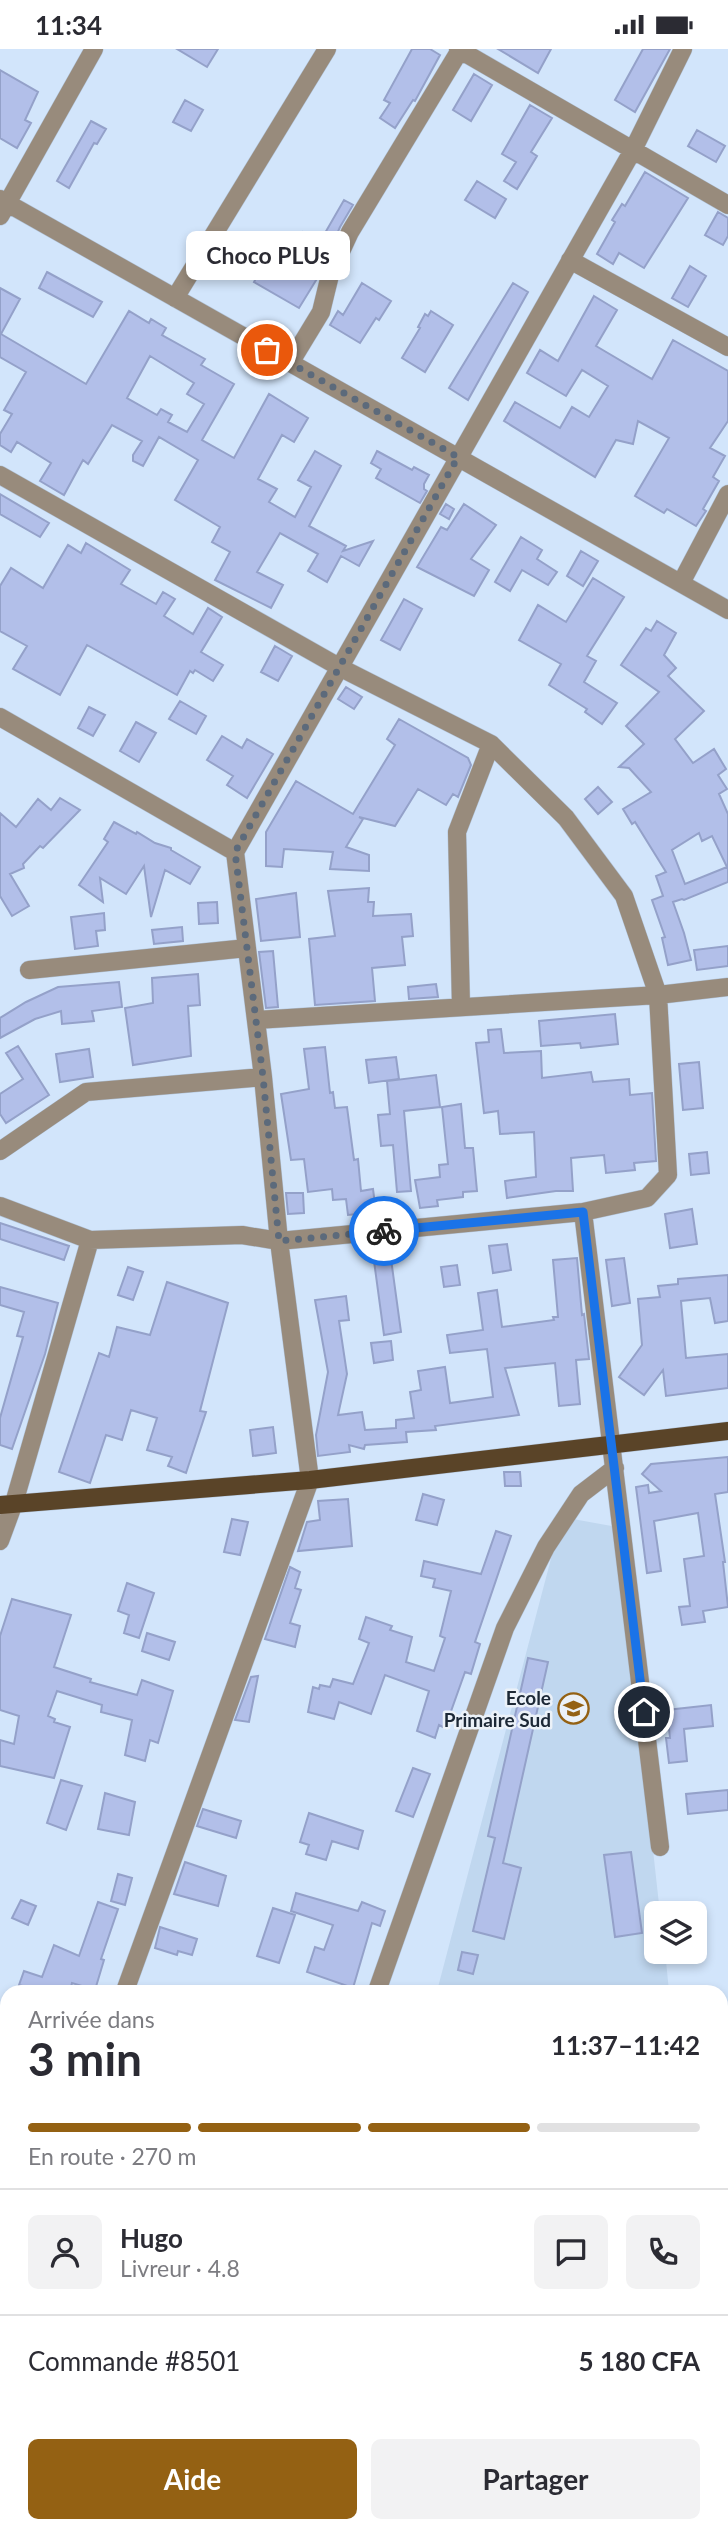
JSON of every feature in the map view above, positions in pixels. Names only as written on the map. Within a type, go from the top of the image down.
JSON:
[{"type":"main road","points":[[7,1504],[310,1480],[728,1431]]},
{"type":"street","points":[[94,49],[2,206],[175,298],[728,610]]},
{"type":"street","points":[[175,298],[327,49]]},
{"type":"street","points":[[127,1985],[310,1480],[279,1241],[263,1077],[235,852],[633,150],[682,49]]},
{"type":"street","points":[[290,363],[321,312],[330,275],[350,232],[459,50],[728,205]]},
{"type":"street","points":[[570,260],[728,347]]},
{"type":"street","points":[[0,475],[341,668],[491,744],[566,818],[624,895],[658,995],[668,1175],[647,1198],[583,1212],[279,1241],[242,1235],[90,1241],[0,1206]]},
{"type":"street","points":[[681,583],[728,494]]},
{"type":"street","points":[[0,717],[235,852]]},
{"type":"street","points":[[461,1007],[457,832],[491,744]]},
{"type":"street","points":[[29,970],[247,948]]},
{"type":"street","points":[[256,1020],[658,995],[728,987]]},
{"type":"street","points":[[0,1151],[86,1092],[263,1077]]},
{"type":"street","points":[[583,1212],[660,1847]]},
{"type":"street","points":[[0,1541],[7,1504],[90,1241]]},
{"type":"street","points":[[379,1985],[506,1628],[546,1547],[574,1505],[590,1487],[615,1468]]},
{"type":"shaded area","name":"Ecole Primaire Sud","points":[[562,1517],[617,1527],[659,1901],[644,1901],[644,1964],[666,1964],[668,1985],[439,1985]]},
{"type":"building","points":[[177,49],[218,49],[207,67]]},
{"type":"building","points":[[412,49],[430,49],[440,55],[415,101],[413,100],[395,128],[380,118],[390,103],[384,100]]},
{"type":"building","points":[[498,49],[551,49],[538,73]]},
{"type":"building","points":[[643,49],[670,49],[635,112],[615,100]]},
{"type":"building","points":[[0,70],[38,92],[25,120],[31,123],[17,148],[0,138]]},
{"type":"building","points":[[474,74],[492,85],[471,121],[453,110]]},
{"type":"building","points":[[185,100],[203,110],[191,131],[173,122]]},
{"type":"building","points":[[530,105],[552,118],[531,152],[537,156],[517,189],[504,181],[516,162],[502,154]]},
{"type":"building","points":[[91,121],[106,129],[97,144],[94,143],[69,188],[57,181]]},
{"type":"building","points":[[697,130],[725,146],[716,162],[688,146]]},
{"type":"building","points":[[645,172],[688,198],[644,268],[619,253],[613,264],[597,254],[615,222],[612,220],[622,204],[625,206]]},
{"type":"building","points":[[477,181],[506,199],[495,218],[465,200]]},
{"type":"building","points":[[344,200],[353,205],[318,277],[299,308],[254,282],[262,267],[266,270],[289,234],[299,240],[303,232],[321,240]]},
{"type":"building","points":[[718,212],[728,218],[728,236],[723,245],[705,235]]},
{"type":"building","points":[[690,266],[706,276],[688,307],[672,298]]},
{"type":"building","points":[[47,272],[102,302],[93,317],[39,288]]},
{"type":"building","points":[[362,283],[391,301],[360,343],[330,325],[338,311],[343,315]]},
{"type":"building","points":[[513,283],[528,292],[468,400],[449,388]]},
{"type":"building","points":[[0,288],[20,299],[1,334],[86,384],[129,311],[149,323],[151,319],[166,328],[162,335],[205,359],[201,365],[234,384],[202,440],[234,458],[269,394],[308,418],[294,442],[282,435],[258,479],[277,489],[269,502],[295,517],[311,487],[298,480],[315,451],[341,466],[309,526],[346,546],[343,551],[373,541],[359,566],[341,556],[327,582],[308,571],[318,554],[280,533],[257,572],[283,585],[271,608],[215,580],[230,552],[212,542],[220,527],[175,500],[198,460],[159,437],[143,466],[133,461],[133,455],[142,441],[112,425],[88,464],[83,460],[64,495],[40,481],[51,463],[17,442],[11,452],[0,445],[0,434],[12,414],[4,410],[26,372],[0,357]],"holes":[[[150,356],[194,383],[187,394],[204,404],[187,432],[168,422],[172,415],[161,409],[157,415],[127,398]]]},
{"type":"building","points":[[594,296],[617,310],[596,346],[652,379],[673,340],[728,371],[728,421],[710,448],[725,456],[713,477],[719,481],[696,526],[667,509],[664,513],[635,496],[669,438],[638,421],[633,444],[616,440],[595,477],[504,421],[515,402],[560,428],[572,407],[589,417],[608,386],[582,370],[566,396],[527,373],[540,350],[558,361]]},
{"type":"building","points":[[431,311],[453,325],[425,372],[402,358],[425,314],[428,316]]},
{"type":"building","points":[[377,451],[412,470],[414,467],[429,475],[424,484],[427,491],[420,503],[376,478],[381,469],[371,463]]},
{"type":"building","points":[[0,494],[49,523],[40,537],[0,514]]},
{"type":"building","points":[[446,504],[454,509],[449,519],[440,514]]},
{"type":"building","points":[[464,504],[496,525],[471,559],[489,570],[474,596],[417,567],[441,527],[447,530]]},
{"type":"building","points":[[521,537],[542,550],[537,559],[557,572],[548,585],[522,570],[510,591],[495,582]]},
{"type":"building","points":[[86,543],[130,570],[121,584],[156,604],[163,592],[175,599],[164,616],[193,634],[208,608],[222,617],[201,652],[223,665],[213,681],[195,670],[193,673],[190,671],[177,695],[87,645],[60,695],[13,669],[27,646],[0,631],[0,586],[11,568],[43,588],[68,545],[81,553]]},
{"type":"building","points":[[581,551],[598,561],[583,586],[567,576]]},
{"type":"building","points":[[593,578],[624,597],[587,656],[596,661],[584,682],[617,703],[602,724],[585,712],[587,709],[549,685],[561,664],[519,640],[538,605],[566,622]]},
{"type":"building","points":[[404,599],[422,609],[400,650],[381,640]]},
{"type":"building","points":[[657,621],[676,633],[664,655],[676,668],[668,676],[704,711],[675,739],[693,763],[714,749],[726,769],[718,775],[727,789],[719,794],[728,814],[728,882],[673,902],[691,960],[668,965],[662,938],[665,937],[652,900],[663,896],[656,876],[666,872],[635,822],[632,824],[623,809],[651,792],[629,768],[619,767],[644,744],[626,726],[659,692],[621,665],[646,628],[651,631]],"holes":[[[699,833],[702,841],[712,836],[727,867],[685,884],[672,850]]]},
{"type":"building","points":[[275,646],[292,656],[278,681],[261,672]]},
{"type":"building","points":[[346,687],[362,697],[354,709],[338,699]]},
{"type":"building","points":[[180,701],[206,716],[196,734],[169,719]]},
{"type":"building","points":[[89,707],[105,715],[93,736],[78,728]]},
{"type":"building","points":[[399,719],[468,758],[471,765],[458,797],[453,794],[446,805],[418,789],[395,826],[359,817],[363,819],[346,847],[369,855],[369,871],[330,869],[333,852],[284,849],[282,867],[266,866],[266,832],[296,781],[353,814],[395,745],[387,739]]},
{"type":"building","points":[[136,722],[156,733],[139,762],[120,751]]},
{"type":"building","points":[[222,736],[242,748],[247,739],[273,754],[247,798],[227,785],[233,776],[207,760]]},
{"type":"building","points":[[598,787],[612,802],[598,814],[585,799]]},
{"type":"building","points":[[60,798],[80,810],[43,848],[40,846],[23,864],[24,868],[10,874],[29,906],[12,916],[0,896],[0,813],[16,827],[38,799],[51,810]]},
{"type":"building","points":[[114,822],[171,848],[200,867],[190,884],[165,870],[151,917],[144,866],[126,894],[100,878],[103,902],[79,885],[108,842],[104,839]]},
{"type":"building","points":[[369,888],[368,902],[374,902],[373,916],[411,914],[413,936],[402,937],[405,965],[372,968],[375,1001],[315,1005],[309,939],[335,936],[328,891]]},
{"type":"building","points":[[296,893],[300,937],[261,941],[256,899]]},
{"type":"building","points":[[217,902],[218,923],[199,924],[198,903]]},
{"type":"building","points":[[104,913],[105,930],[96,931],[98,946],[75,949],[71,917]]},
{"type":"building","points":[[182,927],[183,941],[154,944],[152,930]]},
{"type":"building","points":[[728,946],[728,966],[697,970],[694,950]]},
{"type":"building","points":[[273,951],[278,1007],[266,1008],[259,952]]},
{"type":"building","points":[[198,974],[200,1005],[188,1006],[191,1056],[133,1065],[125,1008],[153,1003],[152,978]]},
{"type":"building","points":[[119,982],[122,1007],[92,1011],[94,1021],[62,1024],[61,1011],[35,1019],[0,1038],[0,1018],[26,1002],[58,987]]},
{"type":"building","points":[[436,984],[438,997],[409,999],[408,987]]},
{"type":"building","points":[[615,1014],[618,1044],[581,1048],[580,1043],[541,1046],[539,1021]]},
{"type":"building","points":[[501,1029],[504,1053],[541,1051],[542,1078],[591,1072],[593,1082],[629,1079],[630,1095],[652,1093],[656,1161],[634,1163],[635,1170],[606,1173],[604,1155],[571,1158],[573,1191],[507,1198],[505,1181],[536,1177],[534,1132],[500,1134],[498,1111],[484,1113],[476,1043],[489,1042],[488,1030]]},
{"type":"building","points":[[18,1046],[49,1095],[6,1123],[0,1114],[0,1094],[23,1079],[6,1053]]},
{"type":"building","points":[[325,1047],[330,1093],[333,1092],[335,1108],[347,1107],[354,1160],[358,1159],[361,1191],[373,1189],[376,1212],[348,1215],[346,1199],[333,1200],[332,1189],[308,1192],[304,1159],[291,1160],[281,1094],[309,1089],[304,1049]]},
{"type":"building","points":[[89,1049],[93,1077],[60,1082],[56,1054]]},
{"type":"building","points":[[396,1057],[399,1079],[369,1083],[366,1060]]},
{"type":"building","points":[[699,1062],[703,1108],[683,1110],[679,1064]]},
{"type":"building","points":[[436,1075],[440,1107],[404,1111],[411,1191],[397,1192],[393,1145],[381,1146],[378,1115],[390,1114],[387,1081]]},
{"type":"building","points":[[461,1104],[465,1148],[473,1148],[477,1191],[463,1192],[463,1197],[437,1200],[438,1206],[420,1208],[415,1180],[440,1177],[439,1165],[448,1164],[442,1107]]},
{"type":"building","points":[[707,1152],[709,1173],[691,1175],[689,1154]]},
{"type":"building","points":[[286,1193],[303,1193],[304,1213],[288,1214]]},
{"type":"building","points":[[692,1209],[697,1244],[670,1248],[665,1214]]},
{"type":"building","points":[[0,1223],[69,1246],[64,1260],[0,1239]]},
{"type":"building","points":[[507,1244],[511,1270],[493,1273],[489,1246]]},
{"type":"building","points":[[577,1258],[589,1359],[576,1360],[580,1404],[559,1406],[555,1363],[505,1368],[519,1415],[435,1426],[436,1430],[406,1432],[407,1442],[365,1445],[364,1449],[349,1445],[350,1452],[318,1456],[316,1435],[328,1372],[315,1300],[346,1296],[349,1320],[339,1321],[347,1374],[338,1415],[362,1412],[365,1430],[396,1428],[396,1420],[414,1418],[410,1392],[421,1390],[418,1371],[445,1367],[450,1403],[493,1397],[487,1349],[450,1353],[447,1335],[483,1330],[478,1293],[497,1290],[502,1327],[554,1320],[553,1317],[558,1317],[553,1260]]},
{"type":"building","points":[[624,1258],[630,1303],[612,1306],[606,1260]]},
{"type":"building","points":[[391,1259],[401,1332],[384,1335],[374,1261]]},
{"type":"building","points":[[457,1265],[460,1285],[444,1287],[441,1267]]},
{"type":"building","points":[[128,1267],[143,1272],[133,1300],[118,1295]]},
{"type":"building","points":[[728,1275],[728,1321],[715,1323],[710,1298],[681,1301],[686,1358],[728,1354],[728,1388],[666,1396],[663,1370],[644,1395],[619,1377],[642,1345],[638,1299],[660,1297],[658,1286],[678,1284],[678,1279]]},
{"type":"building","points":[[167,1282],[228,1303],[200,1411],[206,1412],[186,1473],[168,1466],[172,1457],[147,1450],[157,1418],[131,1410],[122,1440],[106,1435],[90,1483],[59,1472],[99,1353],[109,1357],[117,1327],[150,1335]]},
{"type":"building","points":[[0,1287],[58,1303],[45,1354],[12,1449],[0,1445],[0,1418],[23,1337],[17,1336],[24,1312],[0,1305]]},
{"type":"building","points":[[391,1341],[393,1360],[374,1363],[371,1343]]},
{"type":"building","points":[[273,1427],[276,1453],[253,1456],[250,1430]]},
{"type":"building","points":[[728,1457],[728,1492],[715,1494],[725,1562],[728,1607],[703,1611],[705,1622],[682,1625],[679,1607],[690,1606],[684,1559],[704,1556],[698,1513],[654,1521],[661,1571],[647,1573],[636,1487],[648,1485],[649,1493],[661,1491],[642,1474],[651,1464]]},
{"type":"building","points":[[504,1472],[520,1472],[521,1486],[505,1486]]},
{"type":"building","points":[[423,1494],[444,1500],[437,1525],[416,1520]]},
{"type":"building","points":[[348,1499],[352,1546],[298,1551],[307,1522],[320,1520],[318,1501]]},
{"type":"building","points":[[232,1519],[248,1522],[240,1555],[224,1552]]},
{"type":"building","points":[[496,1531],[511,1536],[475,1642],[480,1644],[471,1674],[465,1672],[445,1728],[439,1725],[435,1738],[417,1731],[429,1691],[385,1675],[371,1714],[339,1702],[334,1719],[308,1712],[313,1687],[330,1687],[333,1679],[353,1684],[369,1643],[359,1639],[366,1617],[392,1626],[390,1630],[412,1637],[406,1662],[434,1671],[445,1638],[440,1636],[451,1591],[433,1587],[435,1579],[421,1576],[424,1561],[481,1574]]},
{"type":"building","points":[[290,1567],[300,1572],[295,1588],[301,1590],[290,1623],[300,1626],[295,1647],[265,1639]]},
{"type":"building","points":[[127,1583],[154,1593],[139,1638],[124,1633],[129,1615],[118,1611]]},
{"type":"building","points":[[12,1599],[71,1615],[54,1667],[91,1679],[90,1682],[137,1695],[142,1680],[173,1691],[158,1743],[150,1740],[145,1761],[125,1755],[132,1720],[101,1712],[102,1705],[57,1691],[48,1716],[55,1719],[54,1722],[70,1727],[54,1778],[0,1766],[0,1740],[14,1744],[19,1716],[0,1710],[0,1636]]},
{"type":"building","points":[[147,1633],[175,1642],[169,1660],[142,1651]]},
{"type":"building","points":[[528,1658],[548,1662],[503,1863],[521,1868],[504,1939],[473,1931],[495,1838],[488,1836]]},
{"type":"building","points":[[258,1676],[249,1722],[235,1720],[251,1677]]},
{"type":"building","points":[[711,1705],[713,1726],[684,1729],[687,1761],[669,1763],[667,1710]]},
{"type":"building","points":[[413,1768],[430,1774],[413,1817],[396,1811]]},
{"type":"building","points":[[61,1780],[82,1786],[66,1830],[47,1823]]},
{"type":"building","points":[[728,1790],[728,1810],[688,1814],[686,1794]]},
{"type":"building","points":[[105,1793],[135,1802],[129,1835],[98,1829]]},
{"type":"building","points":[[203,1809],[241,1821],[236,1838],[197,1826]]},
{"type":"building","points":[[309,1813],[363,1831],[358,1849],[332,1841],[326,1860],[306,1854],[309,1845],[300,1842]]},
{"type":"building","points":[[631,1852],[642,1933],[615,1937],[604,1855]]},
{"type":"building","points":[[185,1862],[226,1876],[218,1906],[174,1894]]},
{"type":"building","points":[[118,1874],[132,1878],[125,1905],[111,1901]]},
{"type":"building","points":[[296,1893],[358,1911],[362,1902],[385,1911],[380,1926],[372,1923],[354,1985],[344,1985],[307,1972],[315,1947],[324,1950],[333,1925],[291,1911]]},
{"type":"building","points":[[21,1900],[36,1906],[28,1925],[12,1918]]},
{"type":"building","points":[[98,1902],[118,1909],[101,1959],[104,1960],[96,1985],[19,1985],[24,1971],[42,1977],[54,1945],[79,1956]]},
{"type":"building","points":[[273,1908],[295,1915],[279,1963],[257,1956]]},
{"type":"building","points":[[160,1927],[197,1939],[192,1955],[178,1951],[177,1955],[155,1948]]},
{"type":"building","points":[[462,1952],[478,1955],[473,1974],[458,1970]]},
{"type":"way so far","points":[[267,350],[458,457],[235,852],[263,1077],[279,1241],[384,1231]]},
{"type":"place","name":"Choco PLUs","points":[[267,350]]},
{"type":"place","name":"Ecole Primaire Sud","points":[[574,1709]]},
{"type":"route","points":[[384,1231],[583,1212],[644,1712]]}]
